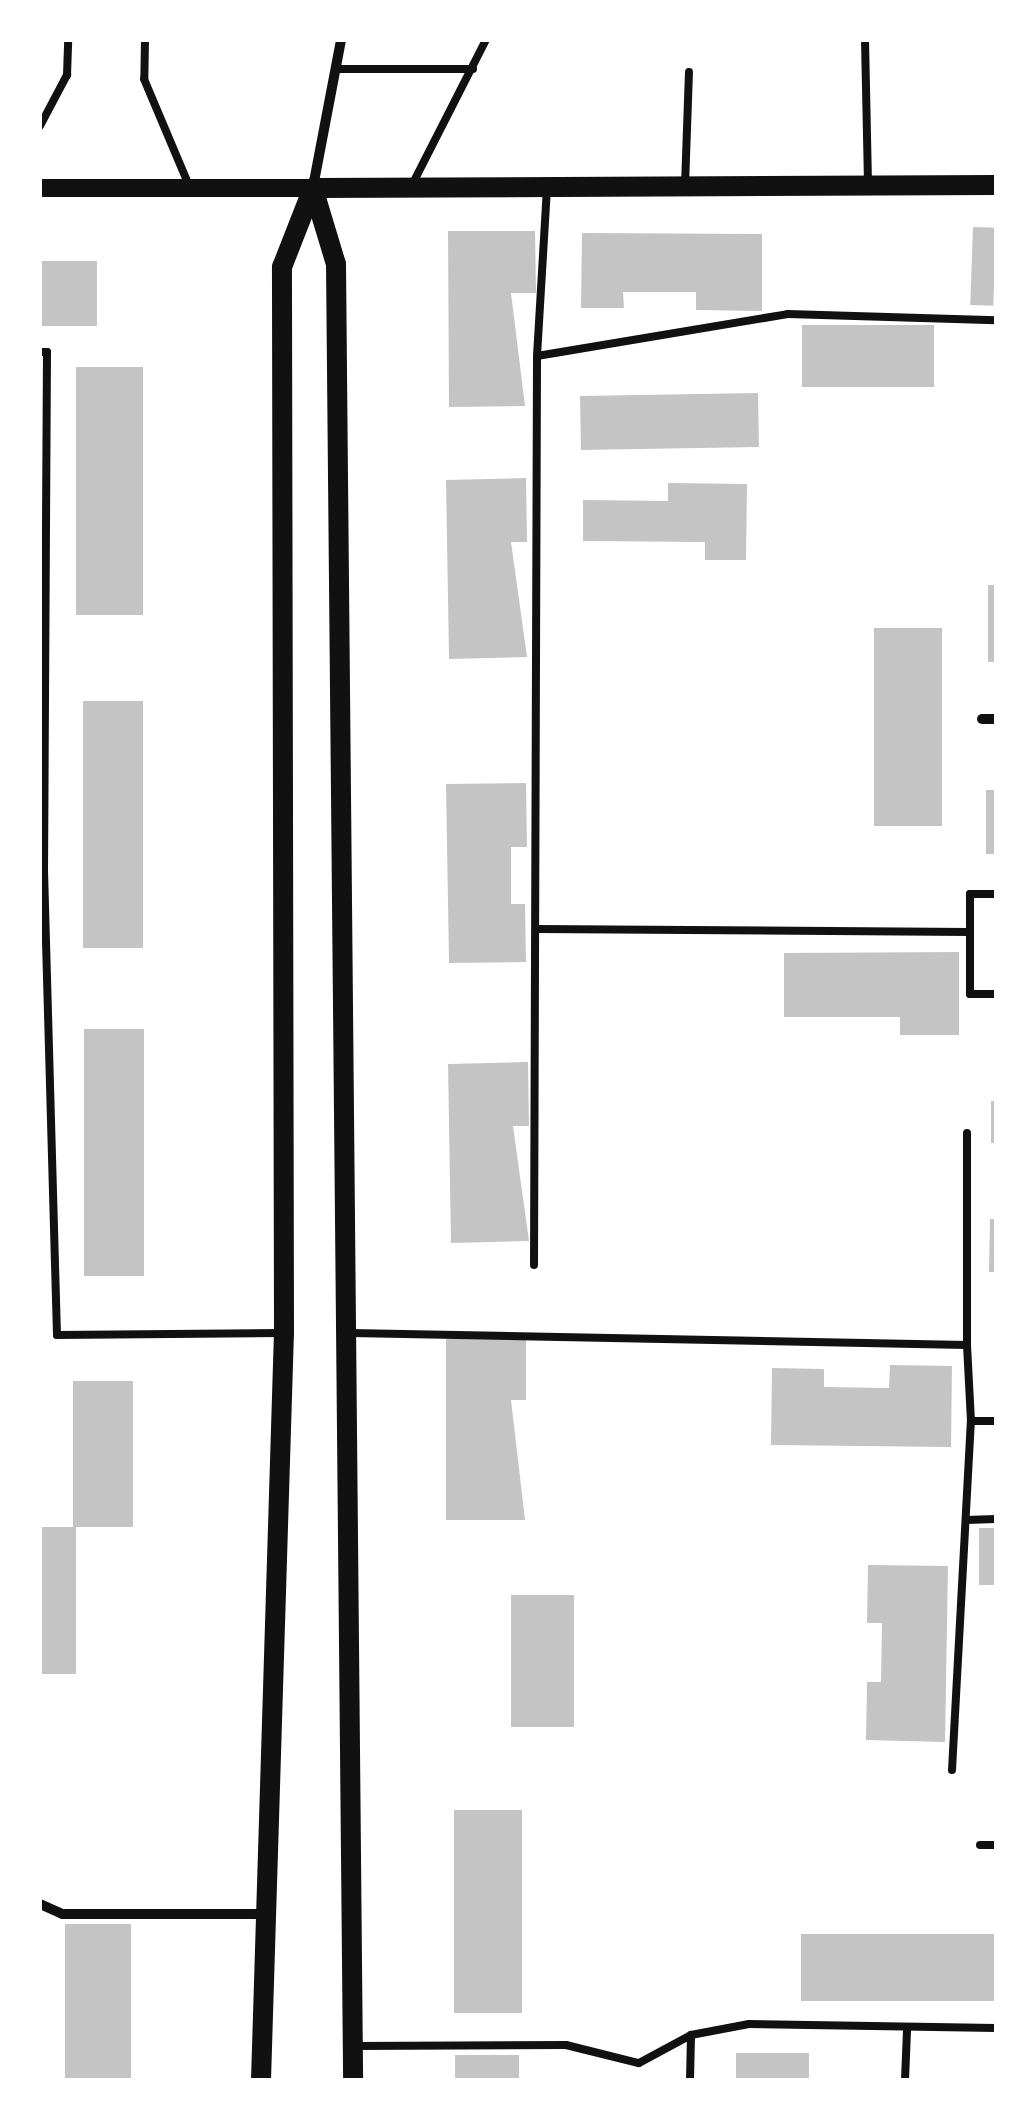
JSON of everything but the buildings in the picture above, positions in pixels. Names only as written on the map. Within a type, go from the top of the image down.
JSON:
[{"type":"main road","points":[[313,188],[996,185]]},
{"type":"main road","points":[[261,2080],[284,1333],[282,268],[313,188]]},
{"type":"main road","points":[[313,188],[336,264],[350,1333],[354,2080]]},
{"type":"street","points":[[40,188],[313,188],[341,40]]},
{"type":"street","points":[[982,720],[996,719]]},
{"type":"street","points":[[40,1904],[62,1914],[264,1914]]},
{"type":"lane","points":[[40,126],[66,74],[68,40]]},
{"type":"lane","points":[[145,40],[144,79],[190,188]]},
{"type":"lane","points":[[411,188],[486,40]]},
{"type":"lane","points":[[865,40],[868,186]]},
{"type":"lane","points":[[336,68],[473,68]]},
{"type":"lane","points":[[685,186],[690,72]]},
{"type":"lane","points":[[534,1265],[538,356],[548,187]]},
{"type":"lane","points":[[538,356],[788,314],[996,320]]},
{"type":"lane","points":[[40,352],[47,352],[42,500],[42,871],[57,1335],[284,1333]]},
{"type":"lane","points":[[996,894],[970,894],[970,994],[996,994]]},
{"type":"lane","points":[[536,929],[970,932]]},
{"type":"lane","points":[[952,1770],[971,1422],[967,1133]]},
{"type":"lane","points":[[40,1206],[52,1204]]},
{"type":"lane","points":[[350,1333],[967,1345]]},
{"type":"lane","points":[[971,1422],[996,1421]]},
{"type":"lane","points":[[966,1520],[996,1519]]},
{"type":"lane","points":[[980,1845],[996,1845]]},
{"type":"lane","points":[[352,2046],[566,2045],[640,2063],[691,2035],[750,2024],[907,2031],[996,2028]]},
{"type":"lane","points":[[905,2080],[907,2031]]},
{"type":"lane","points":[[690,2080],[691,2035]]}]
